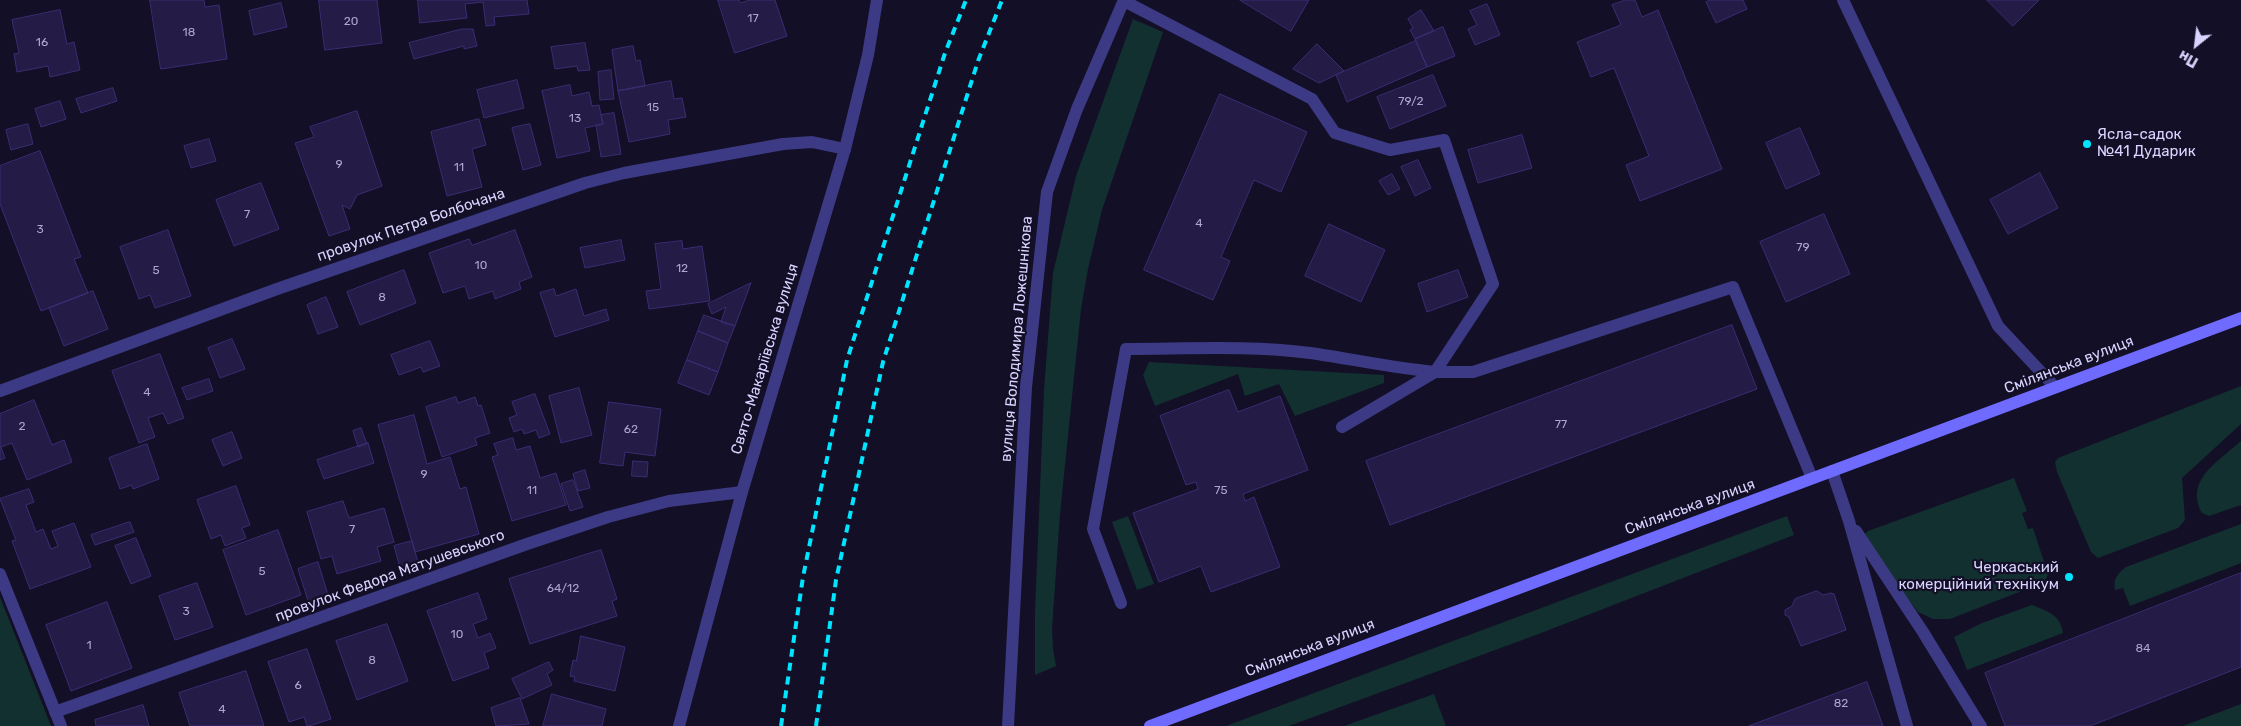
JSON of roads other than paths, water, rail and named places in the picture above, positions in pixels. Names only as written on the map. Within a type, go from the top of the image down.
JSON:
[{"type":"main road","name":"Смілянська вулиця","points":[[1150,726],[2241,318]]},
{"type":"street","name":"Свято-Макаріївська вулиця","points":[[679,726],[742,492],[845,149],[868,55],[877,0]]},
{"type":"street","points":[[1124,0],[1312,99],[1335,133],[1390,150],[1444,140],[1493,284],[1435,372],[1342,427]]},
{"type":"street","name":"вулиця Володимира Ложешнікова","points":[[1008,726],[1026,387],[1047,192],[1077,109],[1124,0]]},
{"type":"street","points":[[1844,0],[1998,326],[2055,387]]},
{"type":"street","name":"провулок Петра Болбочана","points":[[0,392],[277,289],[585,183],[624,173],[783,144],[812,142],[845,149]]},
{"type":"street","points":[[1121,603],[1093,529],[1126,349],[1228,348],[1308,353],[1388,368],[1435,372],[1473,372],[1733,286],[1812,478]]},
{"type":"street","points":[[1832,470],[1849,521],[1907,726]]},
{"type":"street","name":"провулок Федора Матушевського","points":[[55,712],[608,517],[669,501],[742,492]]},
{"type":"street","points":[[1849,521],[1923,632],[1977,725]]},
{"type":"street","points":[[0,574],[61,726]]},
{"type":"railway","points":[[781,726],[803,577],[847,360],[945,53],[966,0]]},
{"type":"railway","points":[[816,726],[836,580],[883,362],[978,61],[1002,0]]},
{"type":"place","name":"Ясла-садок №41 Дударик","points":[[2087,144]]},
{"type":"place","name":"Черкаський комерційний технікум","points":[[2069,577]]}]
